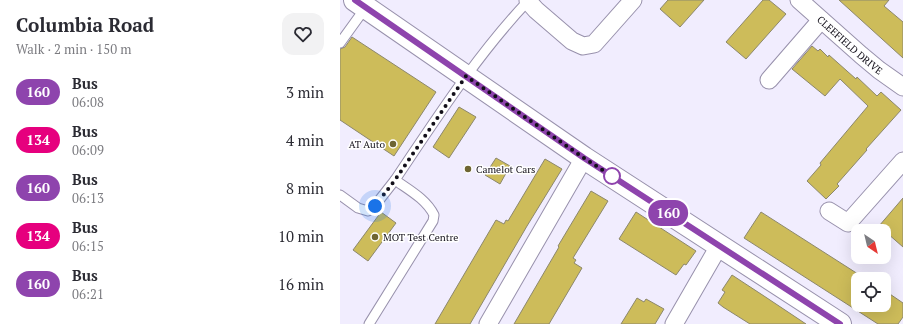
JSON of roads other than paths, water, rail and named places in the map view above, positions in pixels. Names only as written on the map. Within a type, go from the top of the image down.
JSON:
[{"type":"street","points":[[528,1],[536,10],[572,41],[583,46],[594,44],[633,0]]},
{"type":"street","name":"CLEEFIELD DRIVE","points":[[799,0],[879,70],[903,87]]},
{"type":"street","points":[[360,4],[584,158],[840,324]]},
{"type":"street","points":[[769,80],[821,20]]},
{"type":"street","points":[[488,324],[584,158]]},
{"type":"street","points":[[856,224],[903,161]]},
{"type":"street","points":[[829,211],[851,225]]},
{"type":"street","points":[[674,324],[719,246]]},
{"type":"lane","points":[[340,195],[362,210],[371,210],[395,180],[466,76],[508,23],[528,1]]},
{"type":"lane","points":[[340,43],[360,4]]},
{"type":"lane","points":[[369,324],[432,221],[434,215],[431,208],[421,199],[395,180]]},
{"type":"place","name":"AT Auto","points":[[393,144]]},
{"type":"place","name":"Camelot Cars","points":[[468,169]]},
{"type":"place","name":"MOT Test Centre","points":[[375,237]]}]
